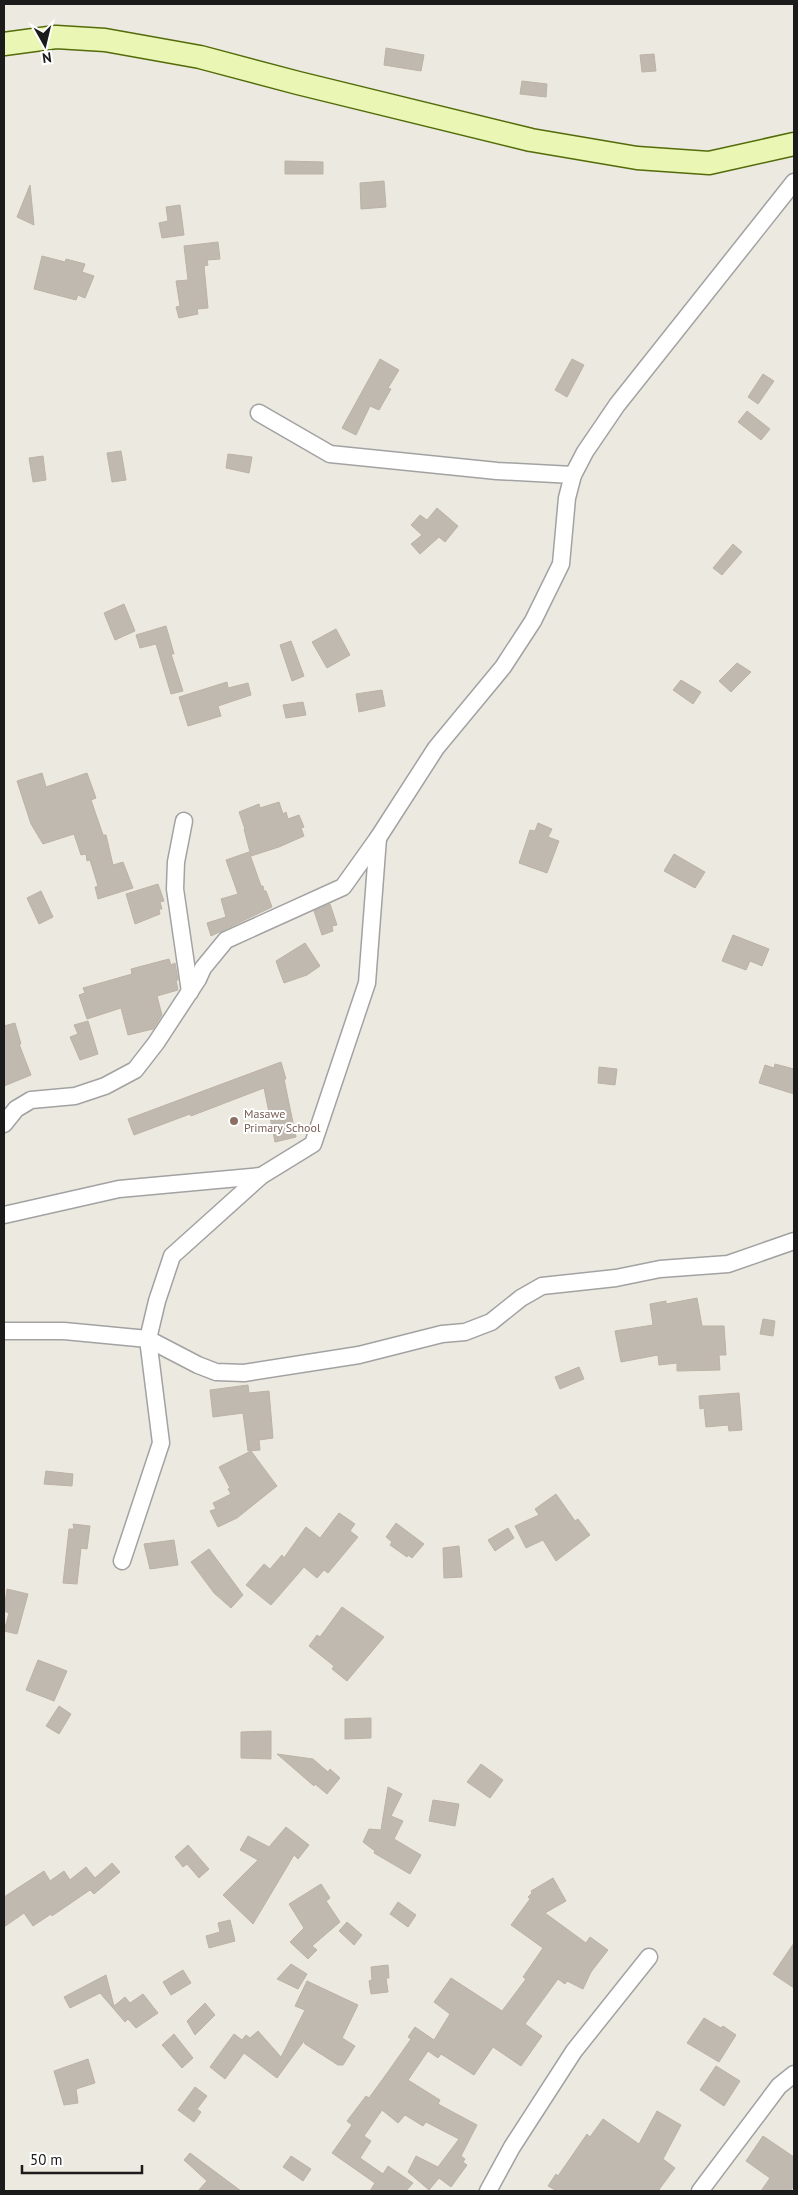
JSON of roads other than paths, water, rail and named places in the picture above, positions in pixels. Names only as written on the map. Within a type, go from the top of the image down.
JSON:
[{"type":"street","points":[[4,44],[56,37],[105,40],[190,55],[531,140],[637,158],[710,163],[794,144]]},
{"type":"street","points":[[4,1124],[16,1109],[31,1100],[75,1096],[105,1086],[135,1070],[156,1043],[190,992],[203,968],[226,940],[343,887],[378,838],[436,748],[503,667],[533,621],[561,564],[567,498],[573,475],[585,452],[617,405],[794,182]]},
{"type":"street","points":[[259,413],[330,454],[497,471],[573,475]]},
{"type":"street","points":[[184,821],[176,862],[175,889],[190,992]]},
{"type":"street","points":[[122,1561],[161,1443],[148,1339],[157,1301],[172,1256],[261,1176],[314,1144],[367,983],[378,838]]},
{"type":"street","points":[[4,1215],[119,1189],[261,1176]]},
{"type":"street","points":[[4,1331],[64,1331],[148,1339],[198,1366],[216,1372],[244,1373],[359,1355],[442,1334],[465,1332],[491,1322],[521,1298],[542,1286],[616,1278],[660,1269],[728,1264],[794,1240]]},
{"type":"street","points":[[488,2191],[512,2147],[574,2051],[648,1957]]},
{"type":"street","points":[[700,2191],[779,2086],[794,2074]]},
{"type":"place","name":"Masawe Primary School","points":[[234,1121]]}]
